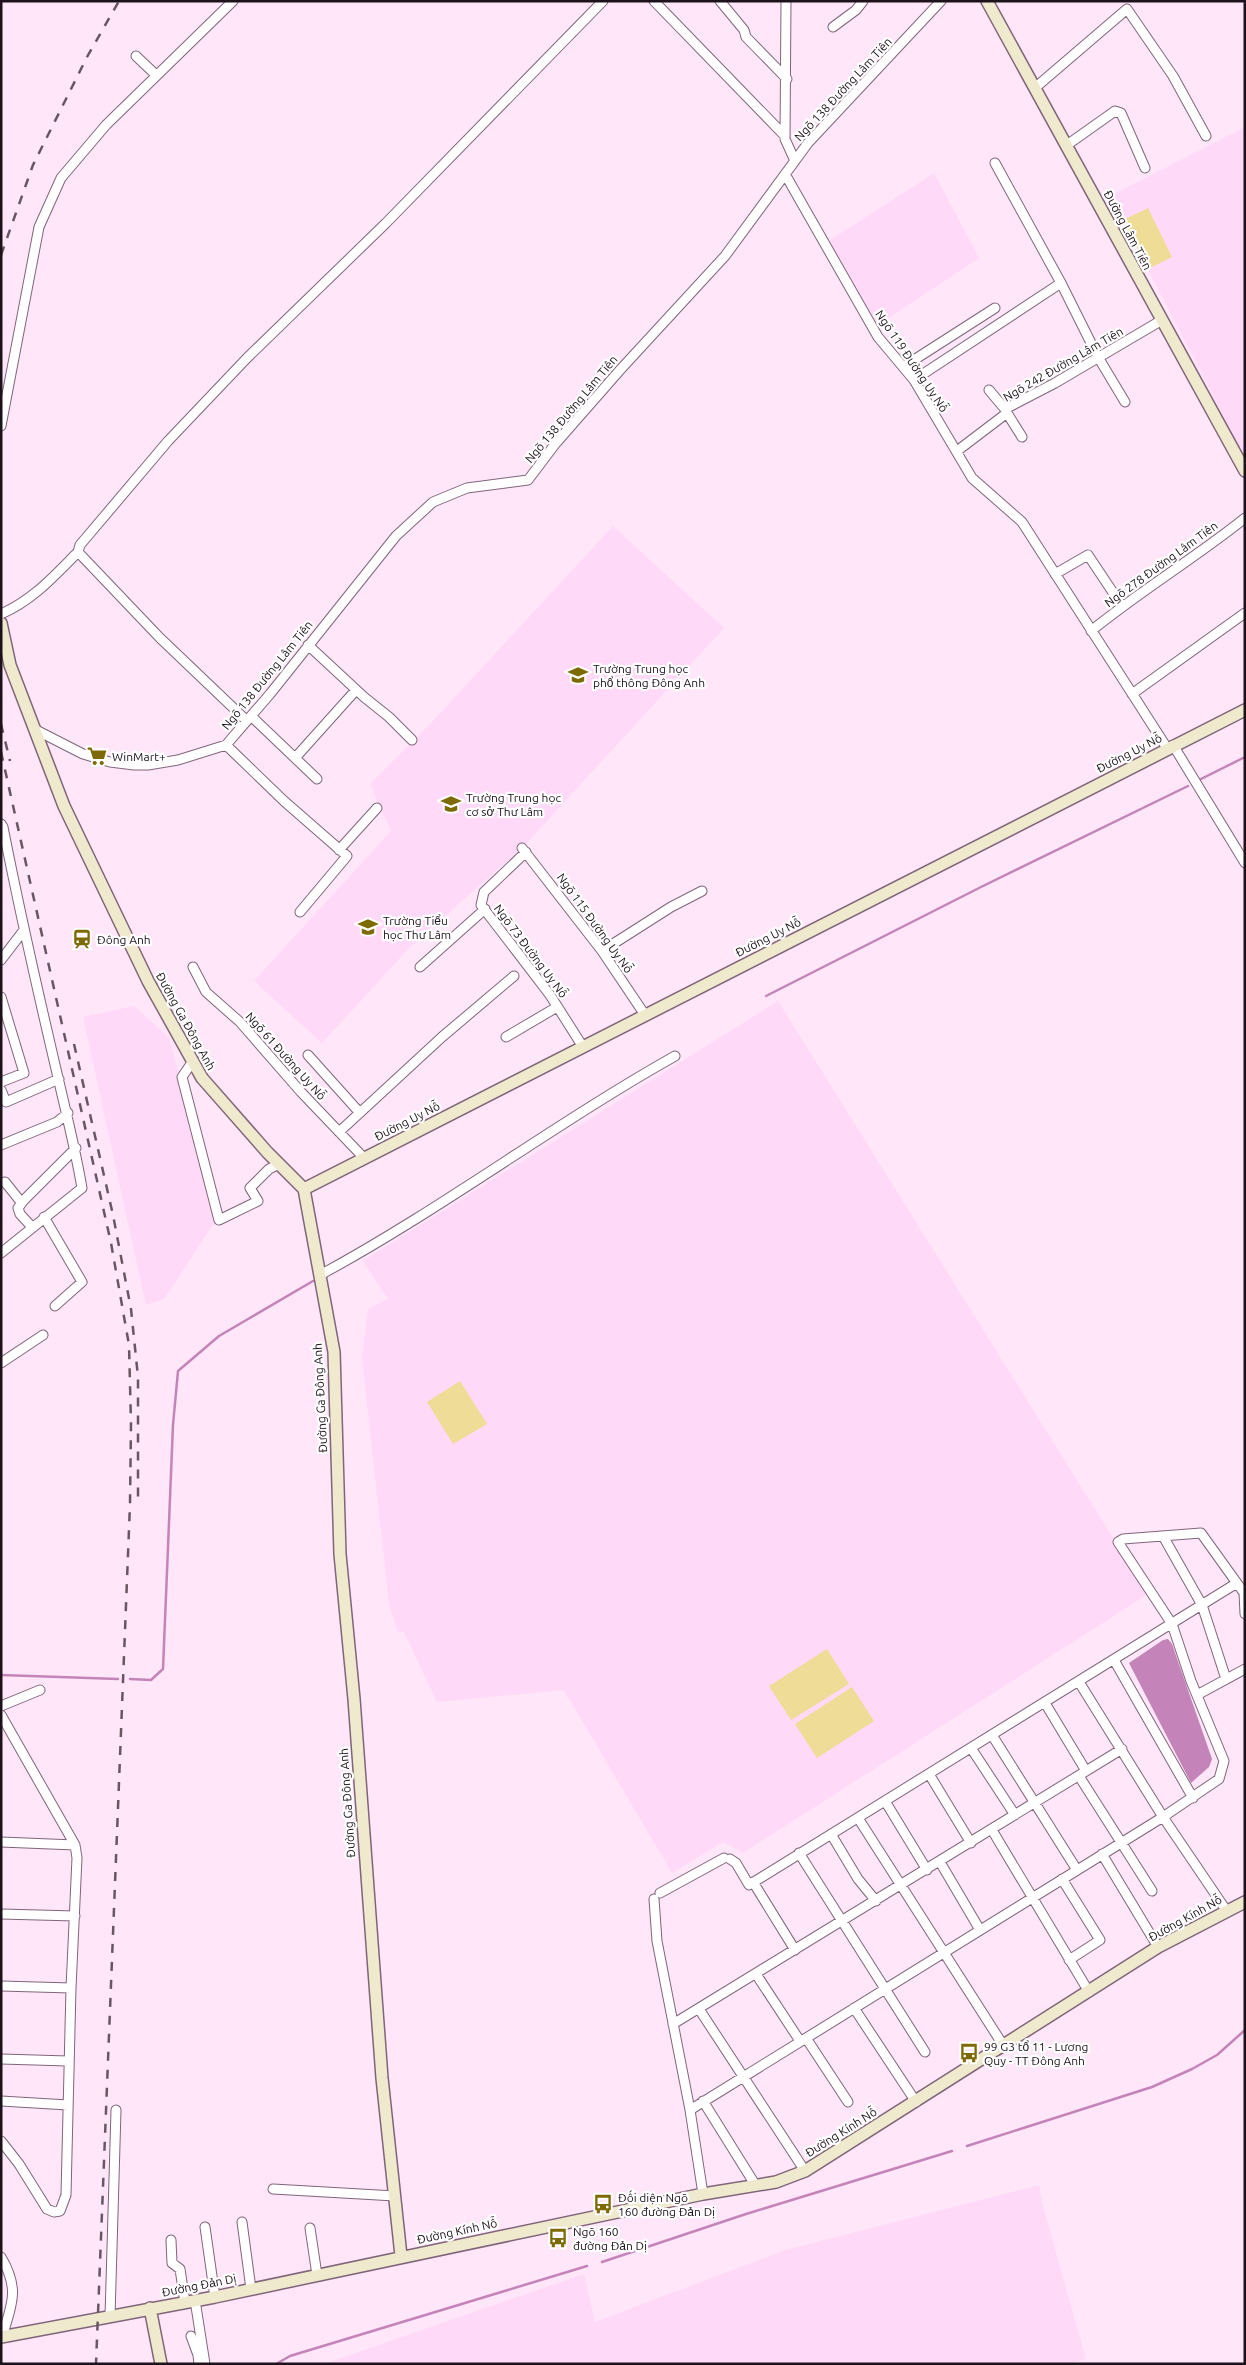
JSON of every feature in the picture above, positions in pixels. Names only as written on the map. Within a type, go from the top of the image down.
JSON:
[{"type":"street","points":[[1,426],[37,236],[61,178],[106,125],[233,1]]},
{"type":"street","points":[[1,614],[16,608],[36,593],[78,552],[83,539],[168,441],[254,352],[386,223],[603,1]]},
{"type":"street","points":[[654,1],[786,136]]},
{"type":"street","points":[[720,1],[744,30],[746,37],[787,79]]},
{"type":"street","points":[[786,1],[786,136],[795,161]]},
{"type":"street","points":[[833,27],[856,10],[864,1]]},
{"type":"street","name":"Ngõ 138 Đường Lâm Tiên","points":[[36,730],[83,754],[110,762],[134,765],[148,766],[178,760],[226,745],[396,536],[432,502],[467,488],[528,480],[556,443],[615,375],[725,256],[808,143],[941,1]]},
{"type":"street","name":"Đường Lâm Tiên","points":[[987,1],[1036,87],[1245,471]]},
{"type":"street","points":[[1036,87],[1126,9],[1168,68],[1206,136]]},
{"type":"street","points":[[136,56],[156,75]]},
{"type":"street","points":[[1067,145],[1115,111],[1121,113],[1145,168]]},
{"type":"street","points":[[995,163],[1061,283],[1098,357],[1125,402]]},
{"type":"street","name":"Ngõ 119 Đường Uy Nỗ","points":[[785,174],[878,337],[914,380],[972,478],[1022,522],[1132,694],[1170,747],[1245,863]]},
{"type":"street","points":[[914,380],[1061,283]]},
{"type":"street","points":[[903,367],[995,308]]},
{"type":"street","name":"Ngõ 242 Đường Lâm Tiên","points":[[956,451],[1006,411],[1162,320]]},
{"type":"street","points":[[989,390],[1006,411],[1022,437]]},
{"type":"street","name":"Ngõ 278 Đường Lâm Tiên","points":[[1092,632],[1122,606],[1205,550],[1245,518]]},
{"type":"street","points":[[78,552],[193,671],[317,779]]},
{"type":"street","points":[[1055,574],[1088,555],[1122,606]]},
{"type":"street","points":[[1132,694],[1245,613]]},
{"type":"street","name":"Đường Ga Đông Anh","points":[[1,623],[10,665],[64,806],[148,982],[202,1078],[304,1189],[334,1352],[340,1554],[354,1699],[382,2078],[401,2256]]},
{"type":"street","points":[[308,645],[356,690],[389,716],[412,740]]},
{"type":"street","points":[[295,758],[356,690]]},
{"type":"street","name":"Đường Uy Nỗ","points":[[304,1189],[1245,710]]},
{"type":"street","points":[[226,745],[347,856],[300,912]]},
{"type":"street","points":[[339,850],[377,808]]},
{"type":"street","points":[[1,824],[76,1148],[82,1188],[32,1226],[1,1253]]},
{"type":"street","name":"Ngõ 115 Đường Uy Nỗ","points":[[524,850],[602,951],[645,1015]]},
{"type":"street","name":"Ngõ 73 Đường Uy Nỗ","points":[[524,850],[484,892],[481,905],[557,1007],[583,1047]]},
{"type":"street","points":[[1,868],[11,865]]},
{"type":"street","points":[[602,951],[671,907],[702,891]]},
{"type":"street","points":[[420,968],[485,909]]},
{"type":"street","points":[[1,960],[24,930]]},
{"type":"street","name":"Ngõ 61 Đường Uy Nỗ","points":[[193,967],[206,992],[240,1022],[338,1132],[364,1158]]},
{"type":"street","points":[[338,1132],[442,1037],[514,976]]},
{"type":"street","points":[[1,996],[24,1073],[1,1082]]},
{"type":"street","points":[[506,1036],[557,1007]]},
{"type":"street","points":[[308,1055],[360,1113]]},
{"type":"street","points":[[320,1275],[470,1185],[626,1083],[675,1056]]},
{"type":"street","points":[[192,1061],[182,1077],[219,1220],[258,1201],[250,1188],[269,1169],[279,1164]]},
{"type":"street","points":[[1,1090],[6,1102],[59,1079]]},
{"type":"street","points":[[1,1145],[57,1122],[68,1113]]},
{"type":"street","points":[[32,1226],[20,1214],[18,1208],[76,1148]]},
{"type":"street","points":[[5,1182],[22,1202],[24,1200]]},
{"type":"street","points":[[44,1217],[82,1282],[55,1306]]},
{"type":"street","points":[[3,1358],[43,1335]]},
{"type":"street","points":[[690,2110],[1120,1844],[1193,1798],[1219,1779],[1224,1760],[1197,1695],[1172,1624],[1118,1542],[1123,1539],[1202,1533],[1244,1593],[1245,1614]]},
{"type":"street","points":[[1163,1536],[1202,1605],[1226,1679]]},
{"type":"street","points":[[703,2194],[690,2110],[657,1941],[657,1896],[727,1859],[736,1863],[748,1884],[752,1882],[1237,1583]]},
{"type":"street","points":[[1114,1660],[1193,1798]]},
{"type":"street","points":[[1197,1695],[1245,1669]]},
{"type":"street","points":[[1079,1682],[1163,1817],[1226,1910]]},
{"type":"street","points":[[1,1706],[40,1690]]},
{"type":"street","points":[[1045,1703],[1120,1844],[1152,1891]]},
{"type":"street","points":[[1,1716],[75,1845],[78,1858],[68,2061],[66,2195],[60,2210],[54,2212],[47,2209],[19,2164],[1,2141]]},
{"type":"street","points":[[992,1735],[1077,1870]]},
{"type":"street","points":[[972,1748],[1015,1816]]},
{"type":"street","points":[[673,2024],[1122,1750]]},
{"type":"street","points":[[929,1774],[971,1843]]},
{"type":"street","points":[[885,1801],[927,1870]]},
{"type":"street","points":[[858,1818],[1004,2045]]},
{"type":"street","points":[[992,1830],[1089,1992]]},
{"type":"street","points":[[831,1834],[858,1879],[876,1901]]},
{"type":"street","points":[[1,1842],[75,1845]]},
{"type":"street","points":[[799,1853],[925,2052]]},
{"type":"street","points":[[1102,1854],[1158,1948]]},
{"type":"street","points":[[940,1862],[980,1930]]},
{"type":"street","points":[[1062,1879],[1100,1940],[1069,1960]]},
{"type":"street","points":[[752,1882],[795,1950]]},
{"type":"street","name":"Đường Kính Nỗ","points":[[401,2256],[703,2194],[776,2182],[805,2171],[1158,1948],[1226,1910],[1245,1902]]},
{"type":"street","points":[[1,1914],[75,1916]]},
{"type":"street","points":[[756,1974],[848,2102]]},
{"type":"street","points":[[1,1986],[71,1988]]},
{"type":"street","points":[[854,2008],[916,2102]]},
{"type":"street","points":[[699,2009],[805,2171]]},
{"type":"street","points":[[1,2059],[68,2061]]},
{"type":"street","points":[[1,2101],[68,2105]]},
{"type":"street","points":[[703,2101],[756,2186]]},
{"type":"street","points":[[110,2317],[116,2110]]},
{"type":"street","points":[[273,2189],[395,2196]]},
{"type":"street","points":[[242,2222],[251,2289]]},
{"type":"street","points":[[205,2227],[215,2297]]},
{"type":"street","points":[[310,2228],[316,2275]]},
{"type":"street","points":[[171,2240],[172,2263],[180,2269],[190,2301],[205,2364]]},
{"type":"street","name":"Đường Đản Dị","points":[[2,2337],[215,2297],[401,2256]]},
{"type":"street","points":[[1,2258],[11,2273],[14,2296],[2,2337]]},
{"type":"street","points":[[150,2308],[161,2364]]},
{"type":"street","points":[[190,2336],[199,2364]]},
{"type":"shaded area","points":[[1245,127],[1245,458],[1110,196]]},
{"type":"shaded area","points":[[934,173],[979,258],[878,325],[829,241]]},
{"type":"shaded area","points":[[1148,208],[1172,257],[1148,269],[1123,220]]},
{"type":"shaded area","points":[[613,526],[724,628],[522,848],[410,947],[322,1043],[254,981],[391,831],[370,784],[432,722]]},
{"type":"shaded area","points":[[778,1001],[1148,1594],[743,1853],[723,1842],[672,1873],[564,1690],[437,1702],[404,1632],[398,1632],[389,1605],[362,1358],[368,1309],[388,1299],[363,1261]]},
{"type":"shaded area","points":[[134,1006],[169,1038],[218,1217],[164,1299],[146,1305],[83,1017]]},
{"type":"shaded area","points":[[460,1381],[487,1424],[453,1444],[427,1402]]},
{"type":"shaded area","points":[[1168,1639],[1172,1644],[1212,1759],[1209,1767],[1191,1783],[1129,1663],[1163,1640]]},
{"type":"shaded area","points":[[827,1649],[849,1684],[791,1720],[769,1686]]},
{"type":"shaded area","points":[[852,1687],[874,1721],[817,1758],[795,1724]]},
{"type":"shaded area","points":[[1039,2185],[1042,2203],[1086,2359],[1069,2364],[324,2364],[584,2274],[595,2322],[786,2250]]},
{"type":"waterway","points":[[1199,780],[1245,757]]},
{"type":"waterway","points":[[766,996],[981,887],[1188,786]]},
{"type":"waterway","points":[[130,1679],[151,1680],[163,1669],[173,1425],[178,1371],[219,1336],[313,1281]]},
{"type":"waterway","points":[[1,1675],[118,1679]]},
{"type":"waterway","points":[[967,2146],[1152,2087],[1192,2069],[1217,2055],[1245,2030]]},
{"type":"waterway","points":[[602,2262],[746,2214],[952,2151]]},
{"type":"waterway","points":[[276,2364],[290,2356],[587,2266]]},
{"type":"railway","points":[[1,255],[33,165],[87,57],[119,1]]},
{"type":"railway","points":[[1,724],[10,761]]},
{"type":"railway","points":[[1,752],[111,1243],[129,1345],[131,1423],[130,1504],[96,2364]]},
{"type":"railway","points":[[74,1044],[113,1215],[131,1309],[138,1377],[138,1500]]},
{"type":"place","name":"Trường Trung học phổ thông Đông Anh","points":[[578,675]]},
{"type":"place","name":"WinMart+","points":[[97,756]]},
{"type":"place","name":"Trường Trung học cơ sở Thư Lâm","points":[[451,804]]},
{"type":"place","name":"Trường Tiểu học Thư Lâm","points":[[368,927]]},
{"type":"place","name":"Đông Anh","points":[[82,939]]},
{"type":"place","name":"99 G3 tổ 11 - Lương Quy - TT Đông Anh","points":[[969,2053]]},
{"type":"place","name":"Đối diện Ngõ 160 đường Đản Dị","points":[[603,2204]]},
{"type":"place","name":"Ngõ 160 đường Đản Dị","points":[[558,2238]]}]
